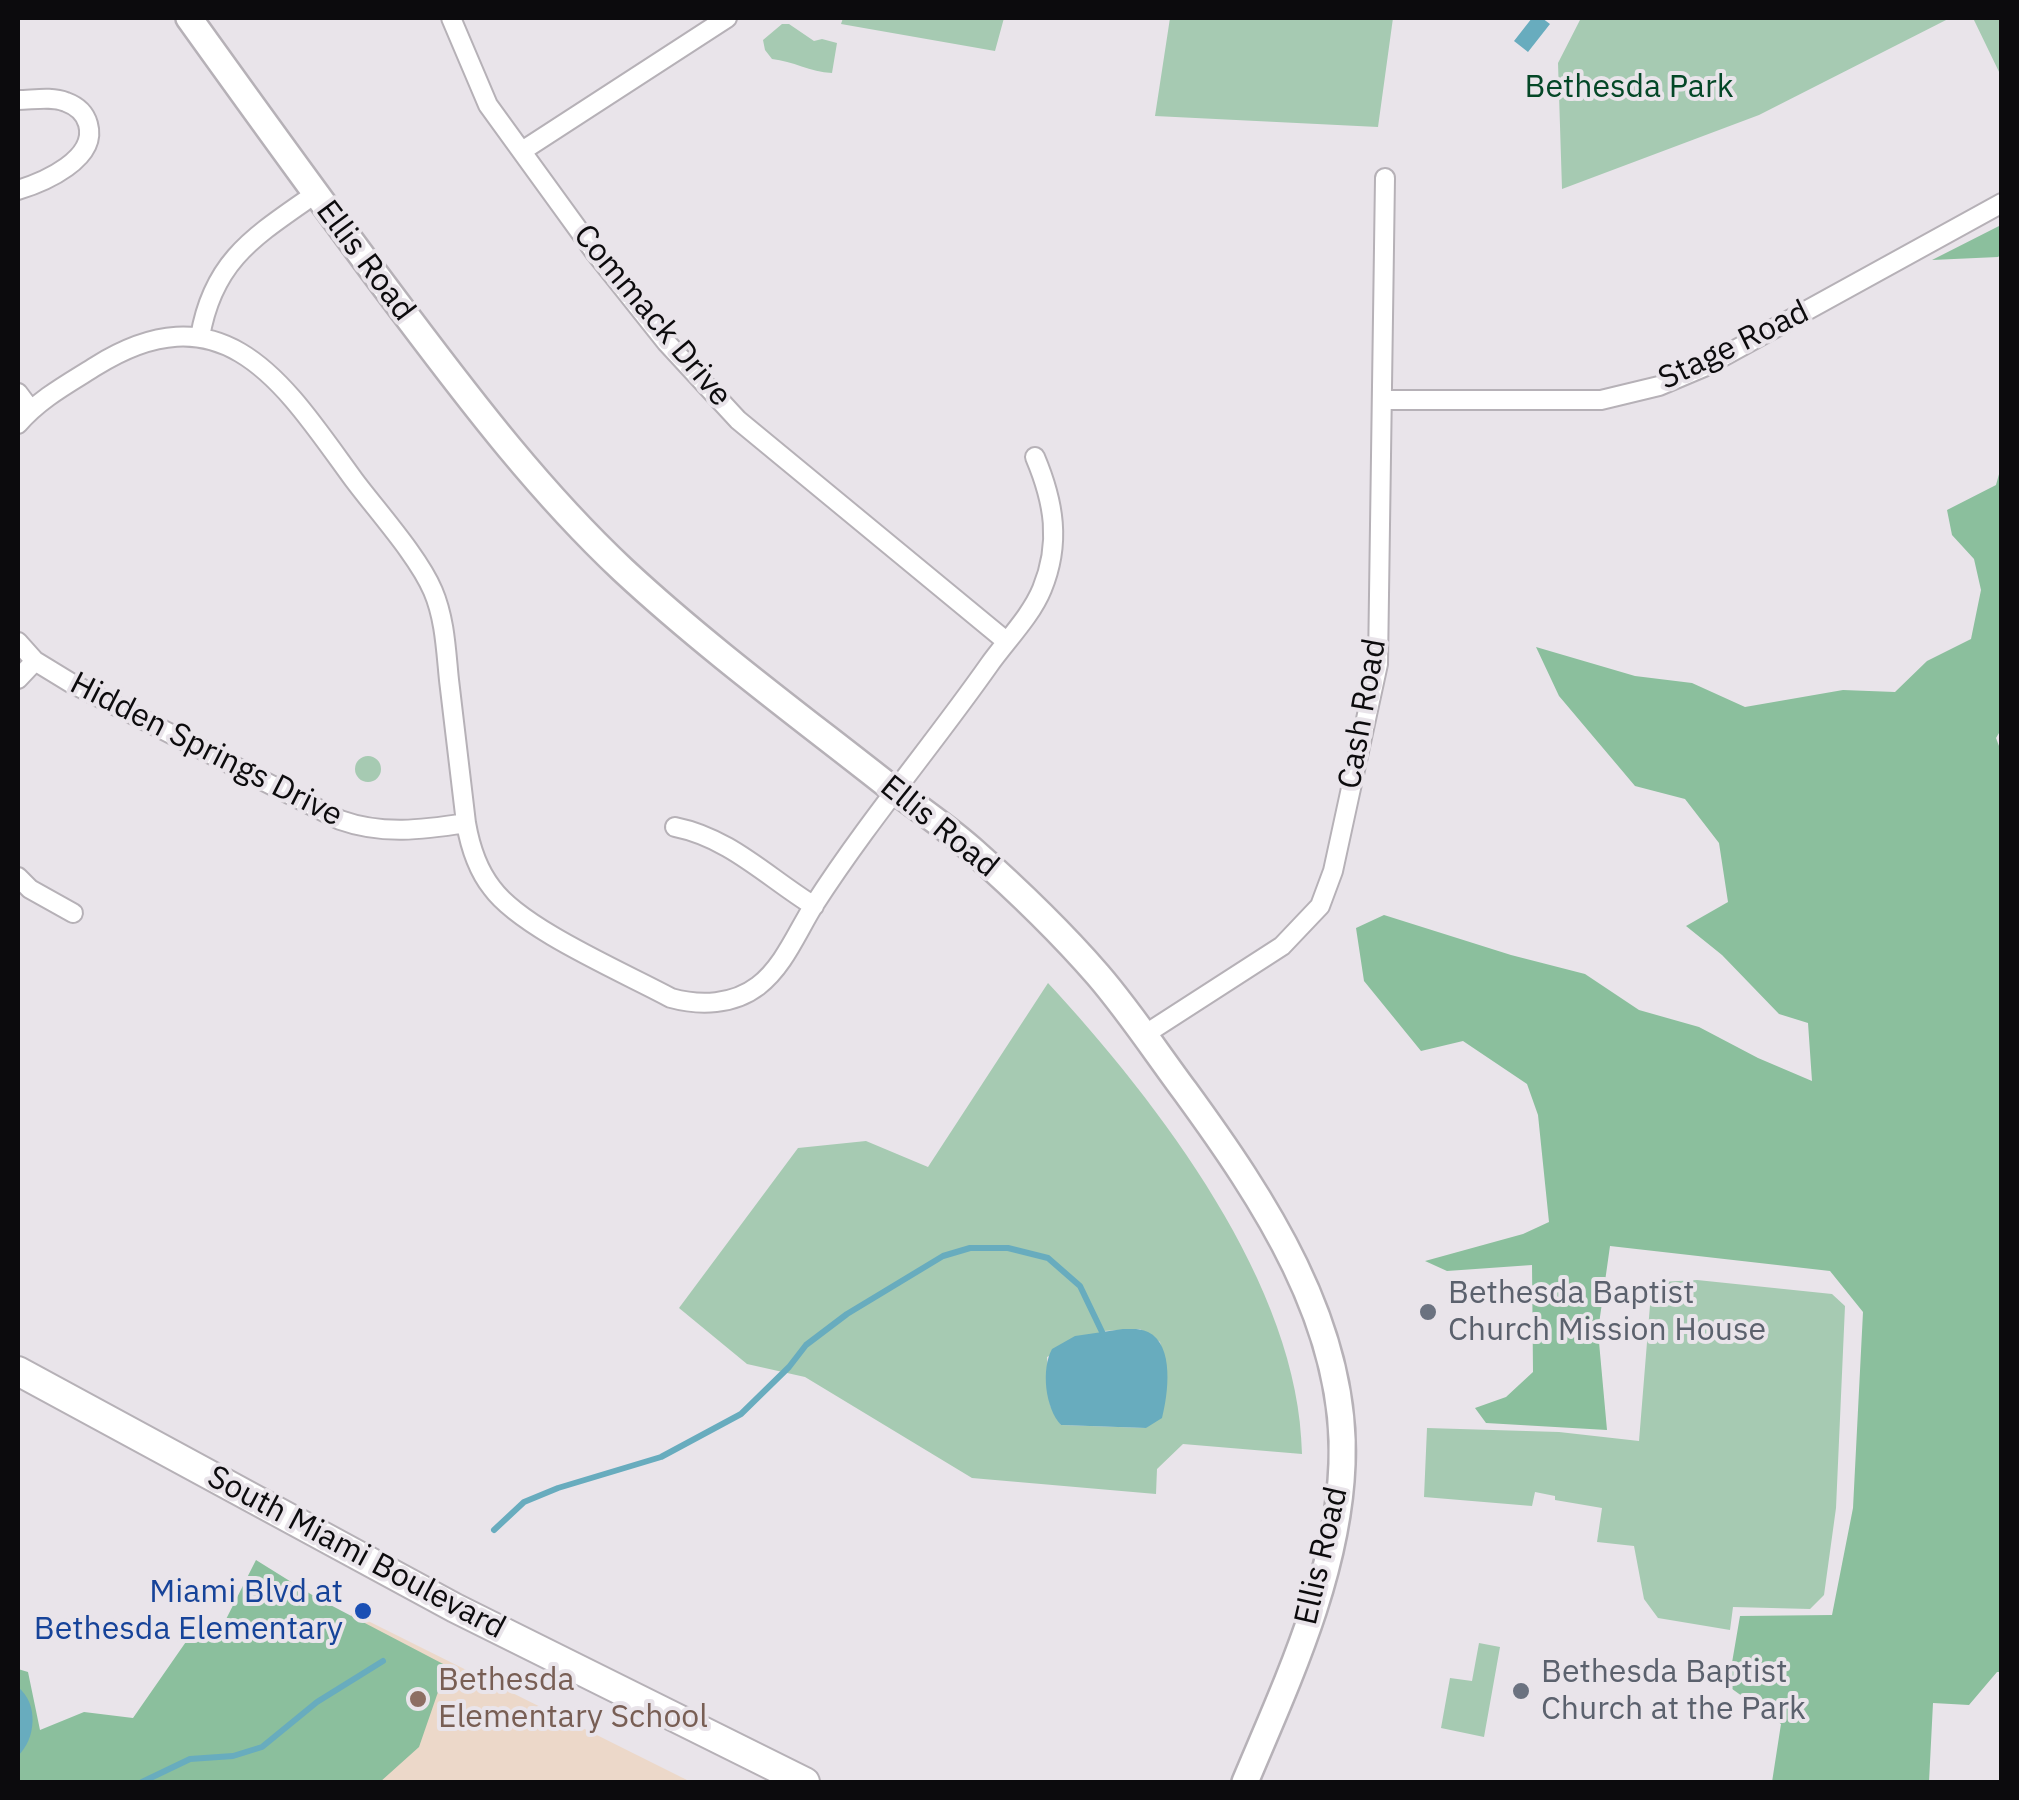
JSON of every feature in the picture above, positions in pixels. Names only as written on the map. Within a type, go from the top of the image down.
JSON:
[{"type":"main road","name":"Ellis Road","points":[[189,18],[314,194],[467,396],[578,526],[648,592],[966,845],[1050,923],[1100,977],[1253,1188],[1296,1270],[1324,1335],[1342,1462],[1335,1524],[1312,1611],[1245,1782]]},
{"type":"main road","name":"South Miami Boulevard","points":[[18,1371],[455,1608],[805,1782]]},
{"type":"street","name":"Commack Drive","points":[[450,18],[488,105],[596,254],[666,342],[738,420],[1006,641]]},
{"type":"street","points":[[522,151],[727,18]]},
{"type":"street","points":[[18,100],[66,102],[80,110],[88,121],[90,136],[75,160],[53,176],[18,190]]},
{"type":"street","name":"Cash Road","points":[[1144,1035],[1282,946],[1310,920],[1326,894],[1378,664],[1385,178]]},
{"type":"street","points":[[200,337],[204,312],[217,280],[236,254],[314,194]]},
{"type":"street","name":"Stage Road","points":[[1382,400],[1600,400],[1658,386],[1704,367],[2002,202]]},
{"type":"street","points":[[18,393],[24,416],[115,354],[156,340],[200,337],[249,357],[283,384],[432,590],[444,637],[466,824],[470,846],[483,875],[514,911],[538,928],[670,998],[687,1002],[721,1002],[749,992],[781,960],[894,790],[955,713],[1041,592],[1053,550],[1051,496],[1036,457]]},
{"type":"street","name":"Hidden Springs Drive","points":[[18,642],[36,661],[340,820],[394,831],[466,824]]},
{"type":"street","points":[[18,679],[36,661]]},
{"type":"street","points":[[675,827],[703,832],[741,853],[814,906]]},
{"type":"street","points":[[18,876],[30,889],[73,913]]},
{"type":"shaded area","name":"Bethesda Elementary School","points":[[352,1613],[691,1782],[274,1782]]},
{"type":"green space","points":[[843,18],[1004,18],[995,51],[841,24]]},
{"type":"green space","points":[[1170,18],[1393,18],[1378,127],[1155,116]]},
{"type":"green space","name":"Bethesda Park","points":[[1581,18],[1950,18],[1759,115],[1562,189],[1558,63]]},
{"type":"green space","points":[[1973,18],[2001,18],[2001,76]]},
{"type":"green space","points":[[782,24],[789,24],[814,41],[837,43],[832,73],[772,59],[763,40]]},
{"type":"green space","points":[[2001,225],[1998,257],[1932,260]]},
{"type":"green space","points":[[2001,467],[2002,728],[1996,738],[2002,754],[2001,1672],[1969,1705],[1933,1703],[1929,1782],[1772,1782],[1781,1724],[1728,1686],[1740,1616],[1832,1615],[1853,1508],[1863,1312],[1830,1271],[1610,1246],[1598,1331],[1607,1430],[1486,1423],[1475,1408],[1506,1397],[1533,1372],[1532,1265],[1447,1271],[1425,1261],[1523,1234],[1549,1222],[1538,1115],[1527,1084],[1463,1041],[1421,1051],[1364,981],[1356,928],[1384,915],[1585,974],[1639,1010],[1699,1027],[1812,1081],[1808,1023],[1779,1014],[1722,955],[1686,926],[1728,902],[1719,843],[1685,799],[1635,786],[1559,696],[1536,647],[1635,676],[1692,683],[1745,707],[1843,690],[1895,692],[1927,661],[1971,639],[1981,590],[1974,559],[1952,535],[1947,510],[1996,485]]},
{"type":"green space","points":[[368,756],[377,760],[381,769],[377,778],[368,782],[359,778],[355,769],[359,760]]},
{"type":"green space","points":[[1048,983],[1134,1083],[1176,1140],[1216,1200],[1250,1263],[1277,1326],[1295,1390],[1302,1454],[1183,1444],[1157,1469],[1156,1494],[972,1478],[805,1377],[747,1364],[679,1308],[798,1148],[866,1141],[928,1167]],"holes":[[[1140,1329],[1160,1342],[1166,1370],[1146,1428],[1061,1425],[1050,1405],[1047,1357],[1103,1331]]]},
{"type":"green space","points":[[1697,1280],[1832,1294],[1845,1306],[1836,1508],[1824,1595],[1810,1609],[1733,1607],[1730,1630],[1658,1618],[1644,1599],[1634,1546],[1597,1542],[1602,1508],[1555,1500],[1555,1496],[1535,1492],[1532,1506],[1424,1497],[1427,1428],[1559,1432],[1639,1441],[1651,1293],[1660,1282]]},
{"type":"green space","points":[[256,1560],[317,1598],[447,1666],[419,1747],[380,1782],[18,1782],[18,1669],[28,1672],[40,1730],[84,1712],[133,1718],[190,1636],[217,1637]]},
{"type":"green space","points":[[1479,1643],[1500,1647],[1484,1737],[1441,1728],[1450,1678],[1472,1681]]},
{"type":"water","points":[[1532,18],[1542,18],[1550,24],[1528,52],[1514,41]]},
{"type":"water","points":[[1123,1329],[1148,1332],[1162,1348],[1167,1384],[1162,1418],[1146,1428],[1061,1425],[1051,1409],[1046,1388],[1052,1349],[1075,1336]]},
{"type":"water","points":[[18,1687],[29,1703],[33,1722],[29,1740],[18,1756]]},
{"type":"waterway","points":[[494,1530],[524,1502],[661,1457],[741,1414],[806,1345],[847,1314],[943,1256],[970,1248],[1008,1248],[1048,1258],[1080,1286],[1104,1336]]},
{"type":"waterway","points":[[142,1782],[190,1759],[233,1756],[262,1747],[317,1702],[383,1661]]},
{"type":"place","name":"Bethesda Baptist Church Mission House","points":[[1428,1312]]},
{"type":"place","name":"Miami Blvd at Bethesda Elementary","points":[[363,1611]]},
{"type":"place","name":"Bethesda Baptist Church at the Park","points":[[1521,1691]]},
{"type":"place","name":"Bethesda Elementary School","points":[[418,1699]]}]
